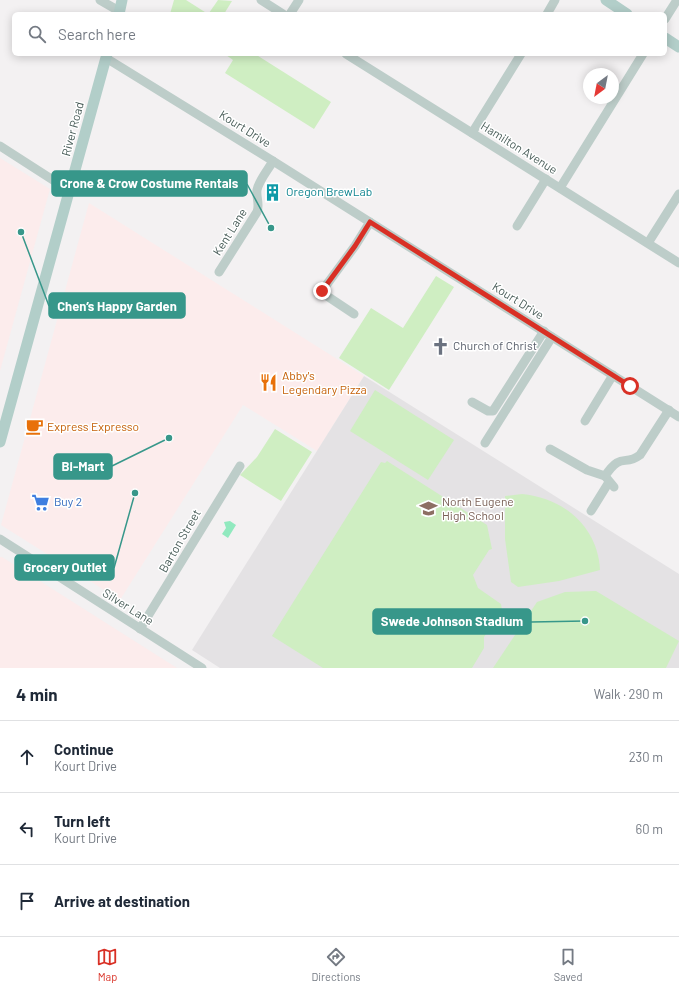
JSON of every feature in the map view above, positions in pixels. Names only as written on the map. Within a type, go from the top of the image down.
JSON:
[{"type":"main road","points":[[606,0],[624,12]]},
{"type":"main road","points":[[667,39],[679,47]]},
{"type":"main road","name":"River Road","points":[[0,442],[107,56]]},
{"type":"street","points":[[100,0],[120,8]]},
{"type":"street","points":[[261,0],[280,12]]},
{"type":"street","points":[[291,12],[299,0]]},
{"type":"street","points":[[548,12],[556,0]]},
{"type":"street","points":[[667,16],[677,0]]},
{"type":"street","name":"Kourt Drive","points":[[107,56],[679,417]]},
{"type":"street","name":"Hamilton Avenue","points":[[349,56],[679,263]]},
{"type":"street","points":[[472,133],[521,56]]},
{"type":"street","points":[[560,188],[642,56]]},
{"type":"street","points":[[0,146],[70,191]]},
{"type":"street","name":"Kent Lane","points":[[220,272],[257,212],[259,204],[257,194],[258,186],[273,161]]},
{"type":"street","points":[[517,226],[546,179]]},
{"type":"street","points":[[648,243],[679,194]]},
{"type":"street","points":[[354,314],[324,294],[322,291],[355,246],[370,222]]},
{"type":"street","points":[[472,402],[488,411],[493,411],[544,331]]},
{"type":"street","points":[[485,443],[552,337]]},
{"type":"street","points":[[585,421],[613,375]]},
{"type":"street","points":[[591,511],[609,482],[616,462],[635,458],[640,455],[668,410]]},
{"type":"street","points":[[550,449],[609,482]]},
{"type":"street","name":"Barton Street","points":[[140,629],[240,466]]},
{"type":"street","name":"Silver Lane","points":[[0,539],[202,668]]},
{"type":"shaded area","points":[[174,0],[186,0],[205,12],[171,12]]},
{"type":"shaded area","points":[[218,0],[232,1],[225,12],[210,12]]},
{"type":"shaded area","points":[[227,56],[258,56],[331,102],[314,129],[225,73],[233,60]]},
{"type":"shaded area","points":[[0,158],[50,189],[0,371]]},
{"type":"shaded area","points":[[89,203],[364,376],[317,451],[243,405],[120,600],[1,525]]},
{"type":"shaded area","points":[[436,276],[454,287],[389,390],[339,358],[371,308],[403,328]]},
{"type":"shaded area","name":"North Eugene High School","points":[[364,376],[679,574],[679,668],[220,668],[192,650]]},
{"type":"shaded area","points":[[375,390],[454,440],[428,480],[350,431]]},
{"type":"shaded area","points":[[275,429],[312,452],[281,501],[240,475],[257,457]]},
{"type":"shaded area","points":[[387,461],[487,525],[492,549],[489,550],[473,575],[478,588],[501,604],[502,610],[484,637],[484,648],[472,668],[323,668],[272,636],[381,462],[385,463]]},
{"type":"shaded area","points":[[522,494],[552,502],[565,508],[576,517],[586,528],[593,541],[598,555],[600,570],[559,581],[518,587],[511,582],[505,539],[505,496]]},
{"type":"shaded area","points":[[230,521],[236,525],[228,538],[222,534],[226,528],[224,522]]},
{"type":"shaded area","points":[[0,557],[2,557],[177,668],[0,668]]},
{"type":"shaded area","points":[[596,591],[679,641],[666,668],[493,668],[537,602],[565,592]]},
{"type":"place","name":"Oregon BrewLab","points":[[273,192]]},
{"type":"place","name":"Crone & Crow Costume Rentals","points":[[271,228]]},
{"type":"place","name":"Chen’s Happy Garden","points":[[21,232]]},
{"type":"place","name":"Church of Christ","points":[[440,346]]},
{"type":"place","name":"Abby's Legendary Pizza","points":[[269,383]]},
{"type":"place","name":"Express Expresso","points":[[34,427]]},
{"type":"place","name":"Bi-Mart","points":[[169,438]]},
{"type":"place","name":"Grocery Outlet","points":[[135,493]]},
{"type":"place","name":"Buy 2","points":[[41,502]]},
{"type":"place","name":"North Eugene High School","points":[[429,509]]},
{"type":"place","name":"Swede Johnson Stadium","points":[[585,621]]},
{"type":"route","points":[[322,291],[355,246],[370,222],[630,386]]}]
